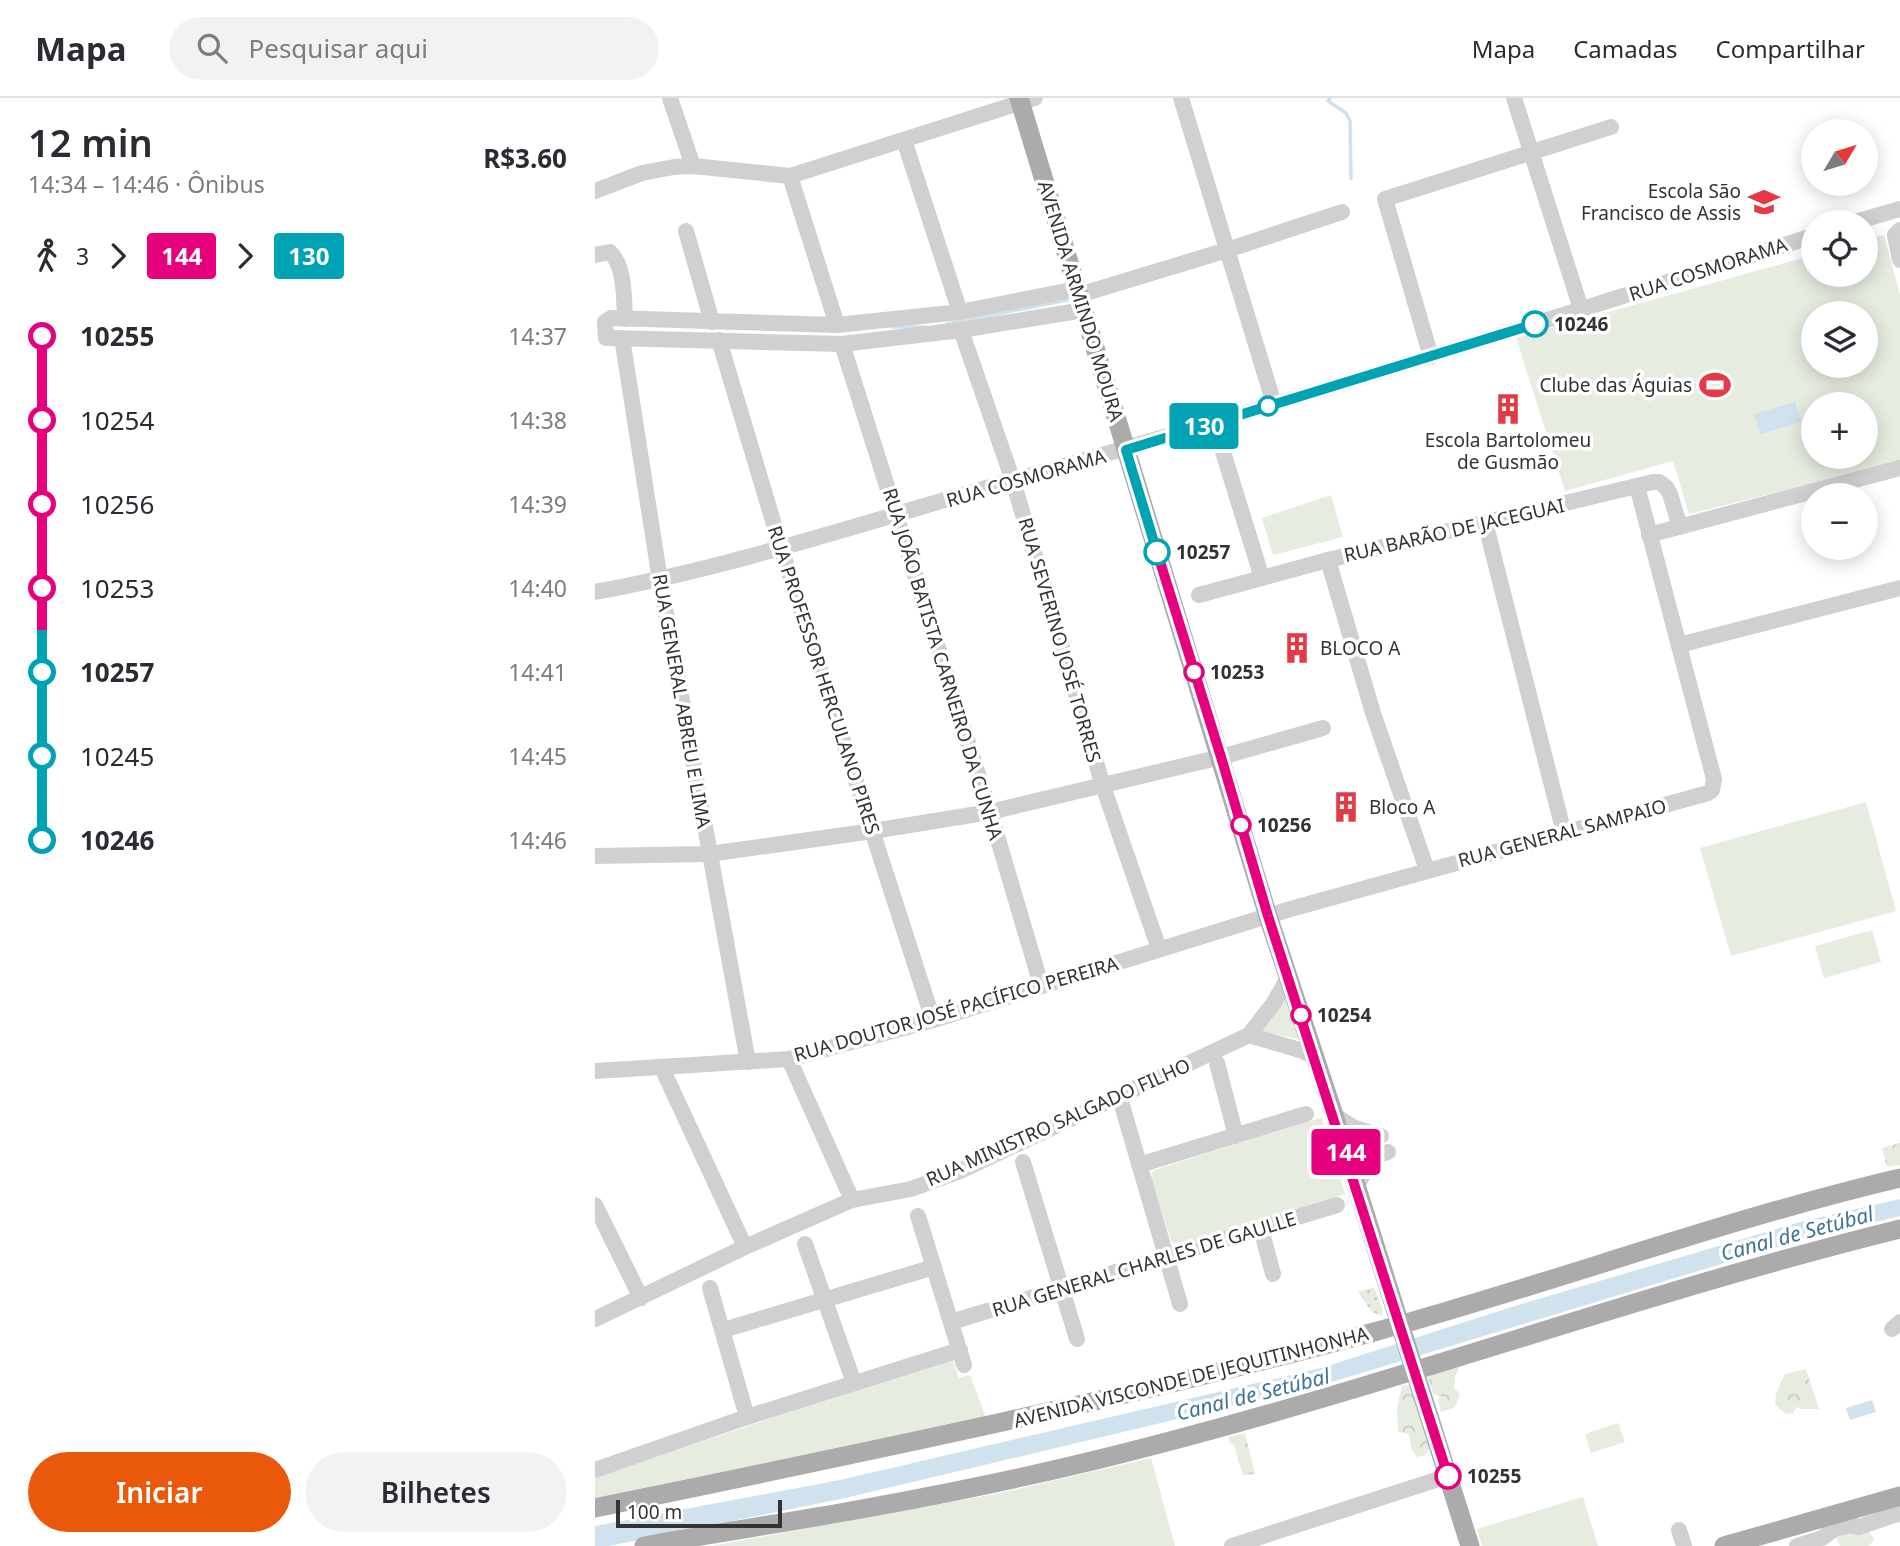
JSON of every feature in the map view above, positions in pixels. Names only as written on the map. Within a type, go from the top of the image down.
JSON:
[{"type":"main road","name":"AVENIDA ARMINDO MOURA","points":[[1025,100],[1080,298],[1268,916],[1470,1546]]},
{"type":"main road","name":"AVENIDA VISCONDE DE JEQUITINHONHA","points":[[595,1508],[843,1458],[1401,1332],[1772,1212],[1900,1178]]},
{"type":"main road","points":[[644,1546],[855,1510],[1072,1466],[1158,1445],[1413,1366],[1795,1255],[1900,1229]]},
{"type":"main road","points":[[1724,1546],[1900,1496]]},
{"type":"street","points":[[670,98],[693,166]]},
{"type":"street","points":[[1181,98],[1274,404]]},
{"type":"street","points":[[1514,98],[1529,153],[1581,309]]},
{"type":"street","points":[[595,191],[657,170],[693,166],[790,176],[1025,100]]},
{"type":"street","points":[[1430,357],[1385,200],[1611,127]]},
{"type":"street","points":[[904,140],[960,312]]},
{"type":"street","points":[[790,176],[837,326]]},
{"type":"street","points":[[1878,215],[1900,209]]},
{"type":"street","points":[[1080,298],[837,326],[611,318],[607,333],[842,344],[961,330],[1080,298],[1342,212]]},
{"type":"street","points":[[1900,230],[1895,235],[1900,260]]},
{"type":"street","points":[[686,231],[712,322]]},
{"type":"street","name":"RUA COSMORAMA","points":[[595,592],[660,580],[781,548],[1126,450],[1801,240]]},
{"type":"street","points":[[595,255],[610,251],[618,263],[625,318]]},
{"type":"street","name":"RUA SEVERINO JOSÉ TORRES","points":[[961,330],[1013,481],[1103,786],[1159,949]]},
{"type":"street","name":"RUA GENERAL ABREU E LIMA","points":[[607,333],[660,580],[748,1062]]},
{"type":"street","name":"RUA PROFESSOR HERCULANO PIRES","points":[[719,340],[781,548],[933,1020]]},
{"type":"street","name":"RUA JOÃO BATISTA CARNEIRO DA CUNHA","points":[[842,344],[990,812],[1041,985]]},
{"type":"street","points":[[1219,439],[1262,578]]},
{"type":"street","points":[[1650,535],[1900,468]]},
{"type":"street","name":"RUA BARÃO DE JACEGUAI","points":[[1199,595],[1328,560],[1659,482],[1666,487],[1672,499],[1680,527]]},
{"type":"street","name":"RUA GENERAL SAMPAIO","points":[[1268,916],[1712,790],[1714,779],[1637,486]]},
{"type":"street","points":[[1485,522],[1564,833]]},
{"type":"street","points":[[1328,560],[1373,713],[1427,870]]},
{"type":"street","points":[[1679,645],[1900,587]]},
{"type":"street","points":[[595,856],[709,854],[990,812],[1221,757],[1323,728]]},
{"type":"street","name":"RUA DOUTOR JOSÉ PACÍFICO PEREIRA","points":[[595,1072],[789,1059],[933,1020],[1268,916]]},
{"type":"street","name":"RUA MINISTRO SALGADO FILHO","points":[[595,1319],[745,1247],[852,1200],[911,1189],[960,1171],[1249,1035],[1273,1004],[1288,978]]},
{"type":"street","points":[[1249,1035],[1315,1057]]},
{"type":"street","points":[[789,1059],[852,1200]]},
{"type":"street","points":[[1217,1063],[1236,1136]]},
{"type":"street","points":[[663,1068],[745,1247]]},
{"type":"street","points":[[1119,1096],[1180,1304]]},
{"type":"street","points":[[1139,1165],[1306,1114]]},
{"type":"street","points":[[1334,1115],[1353,1127],[1375,1135],[1375,1146],[1381,1154],[1356,1186]]},
{"type":"street","points":[[1023,1162],[1077,1339]]},
{"type":"street","points":[[595,1205],[641,1298]]},
{"type":"street","name":"RUA GENERAL CHARLES DE GAULLE","points":[[951,1322],[1337,1205]]},
{"type":"street","points":[[595,1470],[853,1383],[962,1358],[918,1216]]},
{"type":"street","points":[[1261,1229],[1273,1274]]},
{"type":"street","points":[[805,1244],[853,1383]]},
{"type":"street","points":[[723,1330],[934,1267]]},
{"type":"street","points":[[710,1288],[747,1417]]},
{"type":"street","points":[[1232,1546],[1448,1476]]},
{"type":"street","points":[[1797,1546],[1822,1538],[1834,1529],[1850,1525],[1859,1527],[1900,1513]]},
{"type":"green space","name":"Clube das Águias","points":[[1884,235],[1900,295],[1900,462],[1878,467],[1878,392],[1801,392],[1801,469],[1872,469],[1815,483],[1801,483],[1801,486],[1689,514],[1673,461],[1565,491],[1516,338],[1801,258],[1801,287],[1878,287],[1878,237]]},
{"type":"green space","points":[[1331,495],[1343,537],[1273,555],[1262,518]]},
{"type":"green space","points":[[1866,802],[1896,911],[1731,956],[1700,848]]},
{"type":"green space","points":[[1872,930],[1881,962],[1824,978],[1815,946]]},
{"type":"green space","points":[[1286,994],[1301,1040],[1263,1031],[1260,1026]]},
{"type":"green space","points":[[1320,1118],[1345,1194],[1181,1244],[1172,1243],[1150,1177],[1154,1170]]},
{"type":"green space","points":[[1900,1143],[1900,1165],[1887,1167],[1882,1148]]},
{"type":"green space","points":[[1374,1287],[1383,1311],[1382,1316],[1372,1312],[1358,1292]]},
{"type":"green space","points":[[953,1361],[959,1378],[970,1375],[986,1418],[595,1500],[595,1478]]},
{"type":"green space","points":[[1461,1364],[1455,1376],[1454,1388],[1460,1394],[1455,1407],[1441,1412],[1438,1400],[1442,1397],[1433,1394],[1426,1370]]},
{"type":"green space","points":[[1806,1369],[1819,1409],[1797,1407],[1793,1413],[1786,1414],[1775,1405],[1776,1394],[1785,1374]]},
{"type":"green space","points":[[1402,1385],[1415,1386],[1430,1448],[1425,1455],[1417,1457],[1412,1450],[1409,1434],[1398,1432],[1397,1409]]},
{"type":"green space","points":[[1618,1423],[1625,1442],[1591,1453],[1585,1434]]},
{"type":"green space","points":[[1245,1433],[1255,1474],[1243,1475],[1234,1445],[1228,1437]]},
{"type":"green space","points":[[1151,1458],[1175,1546],[711,1546],[995,1494]]},
{"type":"green space","points":[[1583,1497],[1598,1546],[1482,1546],[1477,1529]]},
{"type":"green space","points":[[1866,1527],[1874,1539],[1869,1546],[1840,1546],[1836,1537],[1843,1530]]},
{"type":"water","points":[[1795,402],[1801,422],[1760,434],[1754,414]]},
{"type":"water","name":"Canal de Setúbal","points":[[1900,1199],[1900,1216],[1804,1239],[1325,1384],[845,1498],[609,1546],[595,1546],[595,1526],[840,1480],[1321,1368],[1518,1305],[1800,1222]]},
{"type":"water","points":[[1872,1400],[1876,1412],[1850,1420],[1846,1408]]},
{"type":"waterway","points":[[1330,98],[1328,101],[1346,113],[1350,121],[1351,179]]},
{"type":"waterway","points":[[947,324],[1067,300]]},
{"type":"waterway","points":[[891,327],[925,327]]},
{"type":"bus line","name":"130","points":[[1157,552],[1126,450],[1535,324]]},
{"type":"bus line","name":"144","points":[[1157,552],[1268,916],[1448,1476]]},
{"type":"place","name":"Escola São Francisco de Assis","points":[[1764,202]]},
{"type":"place","name":"10246","points":[[1535,324]]},
{"type":"place","name":"Clube das Águias","points":[[1715,385]]},
{"type":"place","name":"Escola Bartolomeu de Gusmão","points":[[1508,409]]},
{"type":"place","name":"10257","points":[[1157,552]]},
{"type":"place","name":"BLOCO A","points":[[1297,648]]},
{"type":"place","name":"10253","points":[[1194,672]]},
{"type":"place","name":"Bloco A","points":[[1346,807]]},
{"type":"place","name":"10256","points":[[1241,825]]},
{"type":"place","name":"10254","points":[[1301,1015]]},
{"type":"place","name":"10255","points":[[1448,1476]]}]
